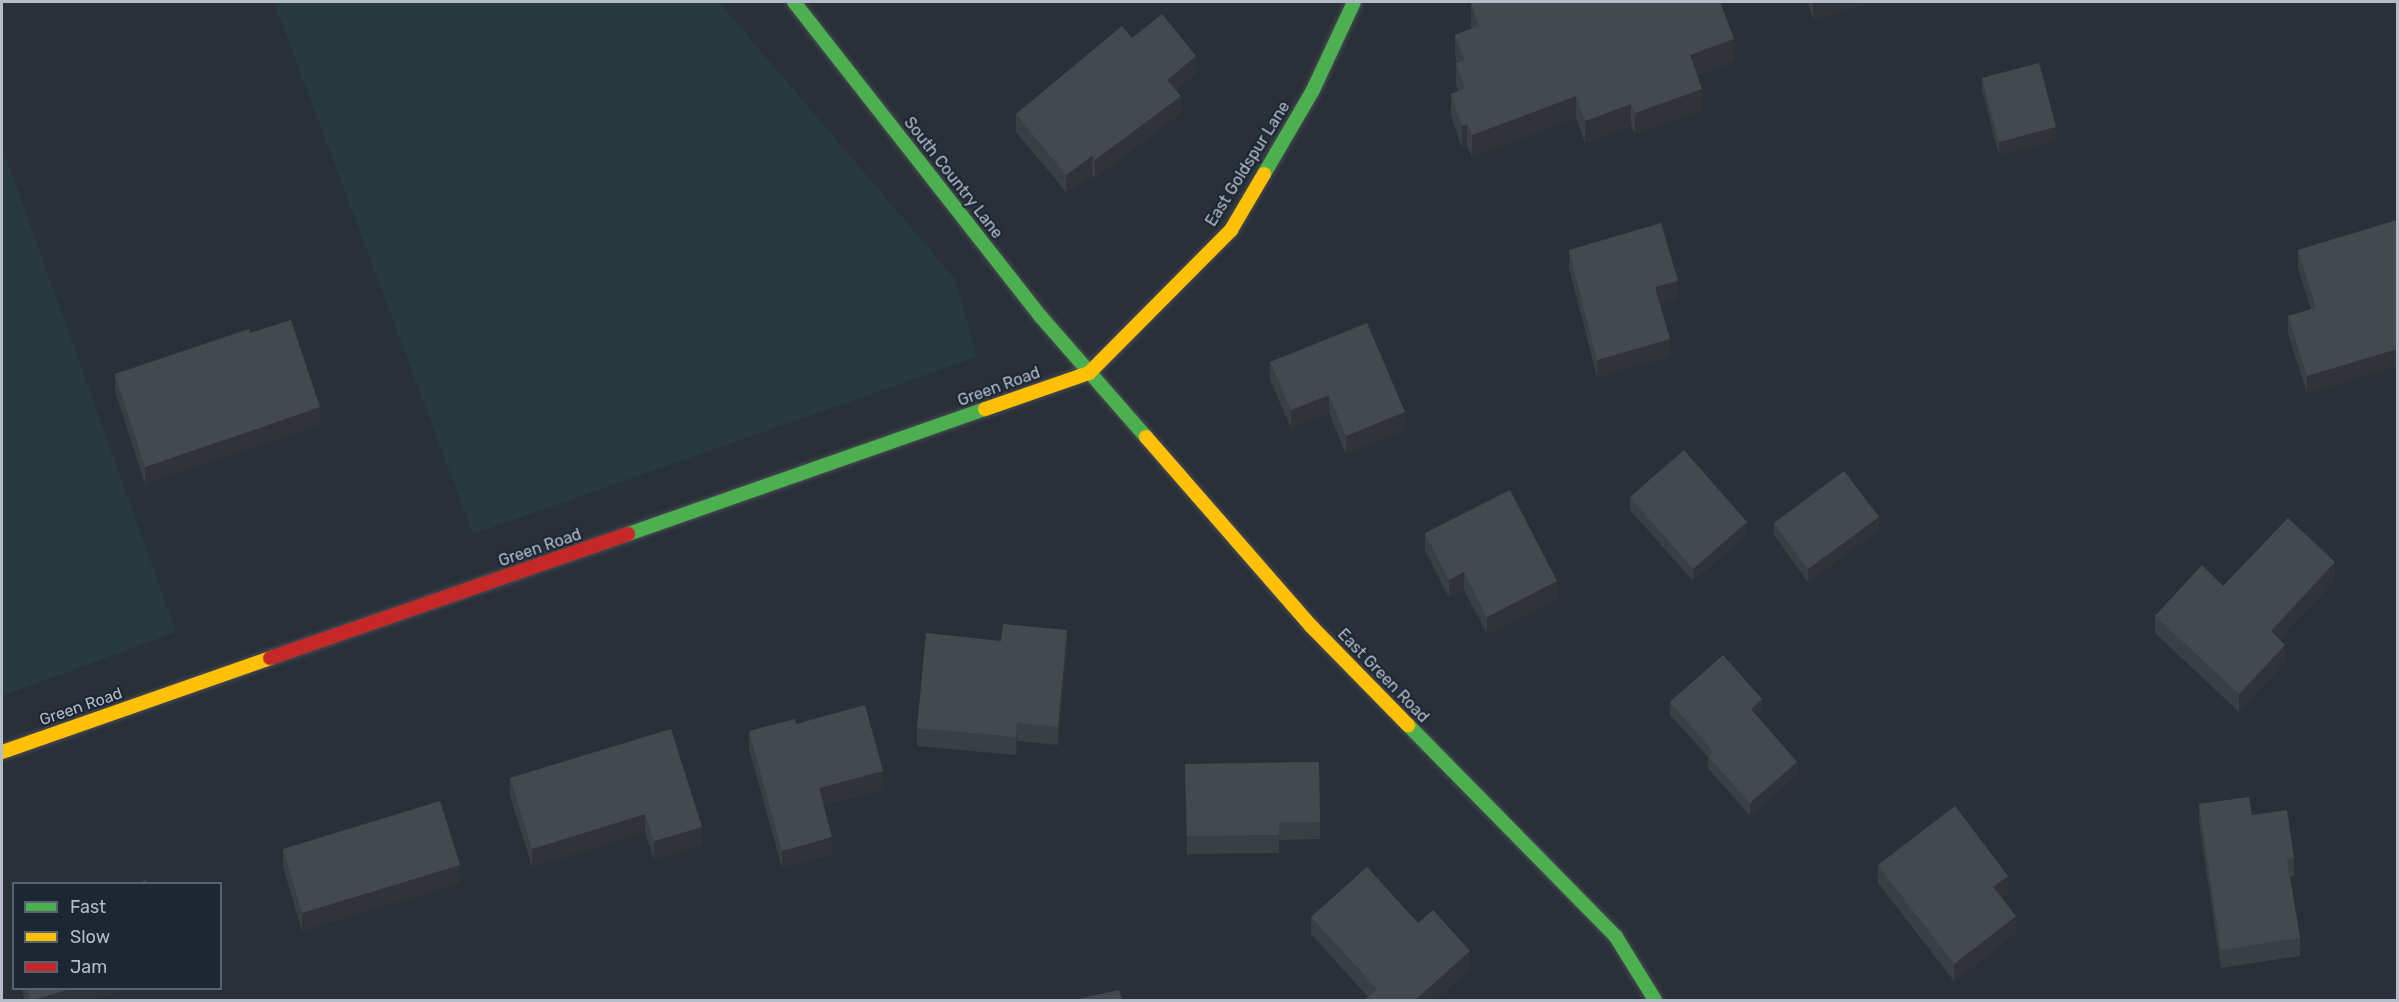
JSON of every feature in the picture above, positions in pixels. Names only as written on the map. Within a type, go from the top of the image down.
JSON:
[{"type":"street","name":"South Country Lane","points":[[794,2],[1089,373]]},
{"type":"street","name":"East Goldspur Lane","points":[[1089,373],[1231,230],[1313,90],[1354,2]]},
{"type":"street","name":"Green Road","points":[[2,752],[1089,373]]},
{"type":"street","name":"East Green Road","points":[[1089,373],[1311,626],[1616,937],[1654,1000]]},
{"type":"green space","points":[[274,2],[719,2],[955,279],[977,357],[473,534]]},
{"type":"green space","points":[[2,146],[176,632],[2,696]]},
{"type":"building","points":[[1720,2],[1734,39],[1690,55],[1702,89],[1635,113],[1631,104],[1585,121],[1576,96],[1472,135],[1467,124],[1462,126],[1451,94],[1465,89],[1456,63],[1465,61],[1455,35],[1479,26],[1471,3]]},
{"type":"building","points":[[1162,14],[1196,56],[1167,80],[1181,96],[1095,160],[1092,156],[1066,175],[1016,114],[1122,26],[1132,38]]},
{"type":"building","points":[[2039,63],[2056,127],[1999,142],[1982,78]]},
{"type":"building","points":[[2397,220],[2397,349],[2307,376],[2288,316],[2316,308],[2298,250]]},
{"type":"building","points":[[1661,223],[1678,281],[1655,287],[1670,339],[1597,360],[1569,250]]},
{"type":"building","points":[[291,320],[320,407],[145,467],[115,374],[249,329],[250,333]]},
{"type":"building","points":[[1367,323],[1405,412],[1346,436],[1329,395],[1291,410],[1270,362]]},
{"type":"building","points":[[1684,450],[1747,522],[1693,569],[1630,497]]},
{"type":"building","points":[[1844,471],[1879,517],[1808,569],[1774,523]]},
{"type":"building","points":[[1510,490],[1557,581],[1487,617],[1464,572],[1449,580],[1425,533]]},
{"type":"building","points":[[2288,518],[2335,562],[2271,631],[2285,645],[2239,694],[2155,616],[2202,565],[2223,586]]},
{"type":"building","points":[[1003,624],[1067,630],[1058,727],[1017,723],[1016,737],[917,728],[926,633],[1001,641]]},
{"type":"building","points":[[1723,655],[1762,699],[1751,709],[1797,762],[1750,803],[1708,756],[1713,751],[1670,702]]},
{"type":"building","points":[[865,705],[883,771],[819,788],[832,837],[782,851],[749,731],[795,719],[796,724]]},
{"type":"building","points":[[671,729],[702,827],[654,841],[645,814],[532,849],[510,778]]},
{"type":"building","points":[[1319,762],[1320,822],[1279,822],[1279,835],[1187,836],[1185,764]]},
{"type":"building","points":[[2249,797],[2252,815],[2287,810],[2294,858],[2287,859],[2300,938],[2221,950],[2199,804]]},
{"type":"building","points":[[440,801],[460,865],[302,913],[283,849]]},
{"type":"building","points":[[1955,806],[2008,876],[1993,887],[2016,916],[1954,964],[1878,865]]},
{"type":"building","points":[[1367,867],[1418,923],[1433,910],[1470,951],[1415,1000],[1366,999],[1377,989],[1311,917]]},
{"type":"building","points":[[28,990],[66,990],[33,1000],[30,1000]]},
{"type":"building","points":[[1119,990],[1122,1000],[1073,1000]]},
{"type":"traffic: fast","points":[[794,2],[1041,317],[1146,437]]},
{"type":"traffic: fast","points":[[1264,174],[1313,90],[1354,2]]},
{"type":"traffic: fast","points":[[628,534],[985,409]]},
{"type":"traffic: fast","points":[[1408,725],[1616,937],[1655,1000]]},
{"type":"traffic: slow","points":[[985,409],[1089,373],[1231,230],[1264,174]]},
{"type":"traffic: slow","points":[[1146,437],[1311,626],[1408,725]]},
{"type":"traffic: slow","points":[[2,752],[270,658]]},
{"type":"traffic: jam","points":[[270,658],[628,534]]}]
